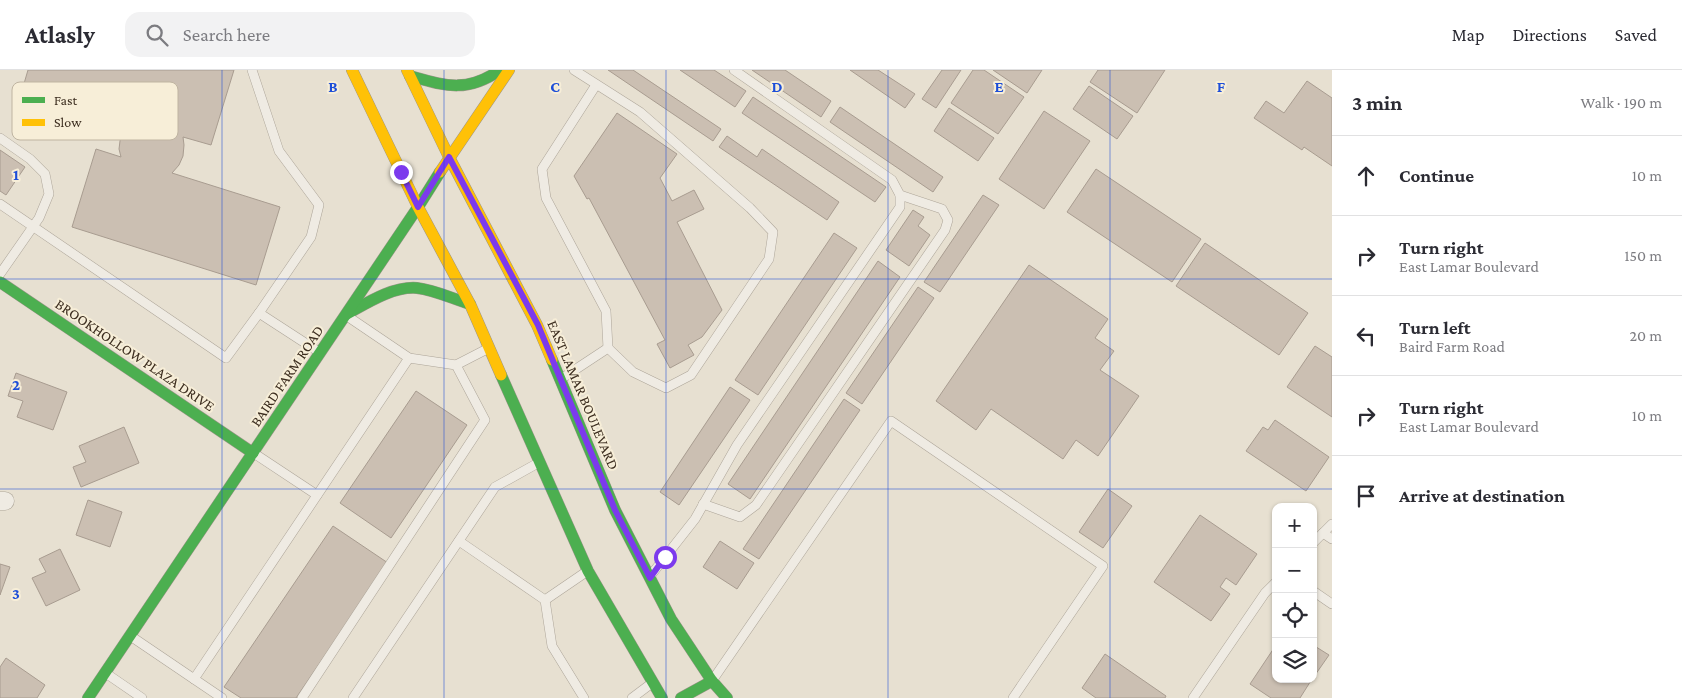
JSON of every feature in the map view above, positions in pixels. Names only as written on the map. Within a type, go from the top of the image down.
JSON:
[{"type":"main road","points":[[352,70],[418,207],[470,304],[588,571],[662,698]]},
{"type":"main road","points":[[409,73],[453,87],[476,85],[500,70]]},
{"type":"main road","name":"BAIRD FARM ROAD","points":[[88,698],[509,70]]},
{"type":"main road","name":"EAST LAMAR BOULEVARD","points":[[409,73],[449,157],[538,325],[615,510],[671,619],[712,681],[727,698]]},
{"type":"main road","name":"BROOKHOLLOW PLAZA DRIVE","points":[[0,282],[253,453]]},
{"type":"main road","points":[[345,315],[374,299],[415,288],[470,304]]},
{"type":"main road","points":[[682,698],[712,681]]},
{"type":"lane","points":[[0,204],[226,358],[311,237],[319,205],[279,151],[252,70]]},
{"type":"lane","points":[[574,70],[640,112],[750,208],[773,232],[769,258],[690,375],[666,388],[633,372],[608,348],[606,311],[546,198],[542,169],[596,85]]},
{"type":"lane","points":[[650,578],[695,519],[737,445],[900,207],[900,195],[892,180],[734,70]]},
{"type":"lane","points":[[0,138],[30,159],[45,174],[49,194],[39,218],[0,274]]},
{"type":"lane","points":[[704,504],[740,517],[756,505],[945,230],[948,220],[942,209],[900,195]]},
{"type":"lane","points":[[259,313],[320,353]]},
{"type":"lane","points":[[345,315],[409,358],[456,365],[490,348]]},
{"type":"lane","points":[[560,379],[608,348]]},
{"type":"lane","points":[[194,679],[409,358]]},
{"type":"lane","points":[[302,698],[486,420],[456,365]]},
{"type":"lane","points":[[712,681],[891,421],[1103,566],[1012,698]]},
{"type":"lane","points":[[253,453],[317,495]]},
{"type":"lane","points":[[353,698],[495,487],[541,462]]},
{"type":"lane","points":[[1317,539],[1332,524]]},
{"type":"lane","points":[[1323,533],[1332,539]]},
{"type":"lane","points":[[459,541],[545,600],[552,646],[584,698]]},
{"type":"lane","points":[[545,600],[588,571]]},
{"type":"lane","points":[[1193,698],[1265,593],[1272,586]]},
{"type":"lane","points":[[1316,593],[1332,604]]},
{"type":"lane","points":[[130,636],[222,698]]},
{"type":"lane","points":[[105,673],[142,698]]},
{"type":"lane","points":[[632,698],[653,683]]},
{"type":"building","points":[[28,70],[234,70],[211,145],[183,137],[183,156],[179,165],[172,173],[280,207],[256,285],[72,227],[96,149],[121,157],[119,149],[120,140],[178,140],[178,82],[24,82]]},
{"type":"building","points":[[608,70],[633,70],[721,129],[713,141]]},
{"type":"building","points":[[680,70],[714,70],[746,91],[735,107]]},
{"type":"building","points":[[752,70],[785,70],[831,101],[821,117]]},
{"type":"building","points":[[850,70],[878,70],[915,94],[905,108]]},
{"type":"building","points":[[942,70],[961,70],[936,108],[922,99]]},
{"type":"building","points":[[973,70],[984,70],[1024,97],[998,134],[951,103]]},
{"type":"building","points":[[993,70],[1042,70],[1027,93]]},
{"type":"building","points":[[1098,70],[1165,70],[1137,113],[1090,82]]},
{"type":"building","points":[[1307,81],[1332,98],[1332,166],[1304,147],[1302,150],[1254,118],[1266,101],[1284,113]]},
{"type":"building","points":[[1089,86],[1133,116],[1117,139],[1073,109]]},
{"type":"building","points":[[753,97],[886,187],[875,202],[742,113]]},
{"type":"building","points":[[840,107],[943,177],[933,192],[830,122]]},
{"type":"building","points":[[949,108],[994,138],[978,161],[934,131]]},
{"type":"building","points":[[1044,111],[1090,141],[1044,209],[999,179]]},
{"type":"building","points":[[617,113],[677,154],[660,178],[672,201],[694,190],[704,209],[677,222],[722,310],[702,337],[688,345],[694,355],[670,368],[657,344],[665,340],[589,198],[587,199],[574,176]]},
{"type":"building","points":[[727,136],[757,157],[762,149],[839,202],[827,220],[719,147]]},
{"type":"building","points":[[0,150],[25,167],[6,195],[0,191]]},
{"type":"building","points":[[1096,169],[1201,239],[1172,282],[1067,212]]},
{"type":"building","points":[[983,195],[999,205],[940,292],[924,282]]},
{"type":"building","points":[[913,210],[924,217],[918,226],[930,235],[909,266],[886,250]]},
{"type":"building","points":[[834,233],[857,248],[758,395],[735,380]]},
{"type":"building","points":[[1205,243],[1308,313],[1279,355],[1176,286]]},
{"type":"building","points":[[878,261],[900,277],[750,499],[728,484]]},
{"type":"building","points":[[1029,265],[1108,319],[1095,338],[1114,351],[1100,370],[1139,396],[1098,456],[1076,440],[1063,459],[991,409],[976,430],[936,401]]},
{"type":"building","points":[[918,287],[934,298],[862,404],[846,393]]},
{"type":"building","points":[[1315,346],[1332,357],[1332,417],[1287,387]]},
{"type":"building","points":[[16,373],[67,392],[53,430],[17,417],[23,401],[8,396]]},
{"type":"building","points":[[730,387],[750,400],[679,505],[660,492]]},
{"type":"building","points":[[416,391],[467,425],[391,538],[340,503]]},
{"type":"building","points":[[844,399],[860,410],[759,559],[743,549]]},
{"type":"building","points":[[1275,420],[1329,457],[1306,491],[1246,451],[1263,427],[1268,430]]},
{"type":"building","points":[[124,427],[139,463],[81,487],[73,467],[86,462],[79,446]]},
{"type":"building","points":[[1108,489],[1132,506],[1103,548],[1079,532]]},
{"type":"building","points":[[88,500],[122,512],[110,547],[76,535]]},
{"type":"building","points":[[1200,515],[1257,554],[1236,585],[1226,578],[1220,587],[1230,594],[1211,621],[1154,582]]},
{"type":"building","points":[[333,526],[388,563],[296,698],[241,698],[224,687]]},
{"type":"building","points":[[720,541],[754,563],[737,589],[703,567]]},
{"type":"building","points":[[60,549],[80,590],[46,606],[32,578],[46,572],[39,559]]},
{"type":"building","points":[[0,564],[10,567],[0,595]]},
{"type":"building","points":[[1317,648],[1329,655],[1317,672]]},
{"type":"building","points":[[1272,651],[1272,683],[1309,683],[1300,698],[1271,698],[1250,684]]},
{"type":"building","points":[[1105,654],[1166,696],[1165,698],[1096,698],[1082,688]]},
{"type":"building","points":[[6,658],[45,685],[37,698],[0,698],[0,667]]},
{"type":"traffic: fast","points":[[410,76],[446,85],[467,85],[500,70]]},
{"type":"traffic: fast","points":[[88,698],[440,172]]},
{"type":"traffic: fast","points":[[0,282],[253,453]]},
{"type":"traffic: fast","points":[[347,314],[380,296],[408,288],[430,291],[470,304]]},
{"type":"traffic: fast","points":[[552,360],[615,510],[671,619],[712,681],[727,698]]},
{"type":"traffic: fast","points":[[501,375],[588,571],[662,698]]},
{"type":"traffic: fast","points":[[681,698],[712,681]]},
{"type":"traffic: slow","points":[[352,70],[418,207],[470,304],[501,375]]},
{"type":"traffic: slow","points":[[407,70],[449,157],[537,325],[552,360]]},
{"type":"traffic: slow","points":[[440,172],[509,70]]},
{"type":"route","points":[[401,172],[418,207],[449,157],[538,325],[615,510],[650,578],[665,557]]}]
